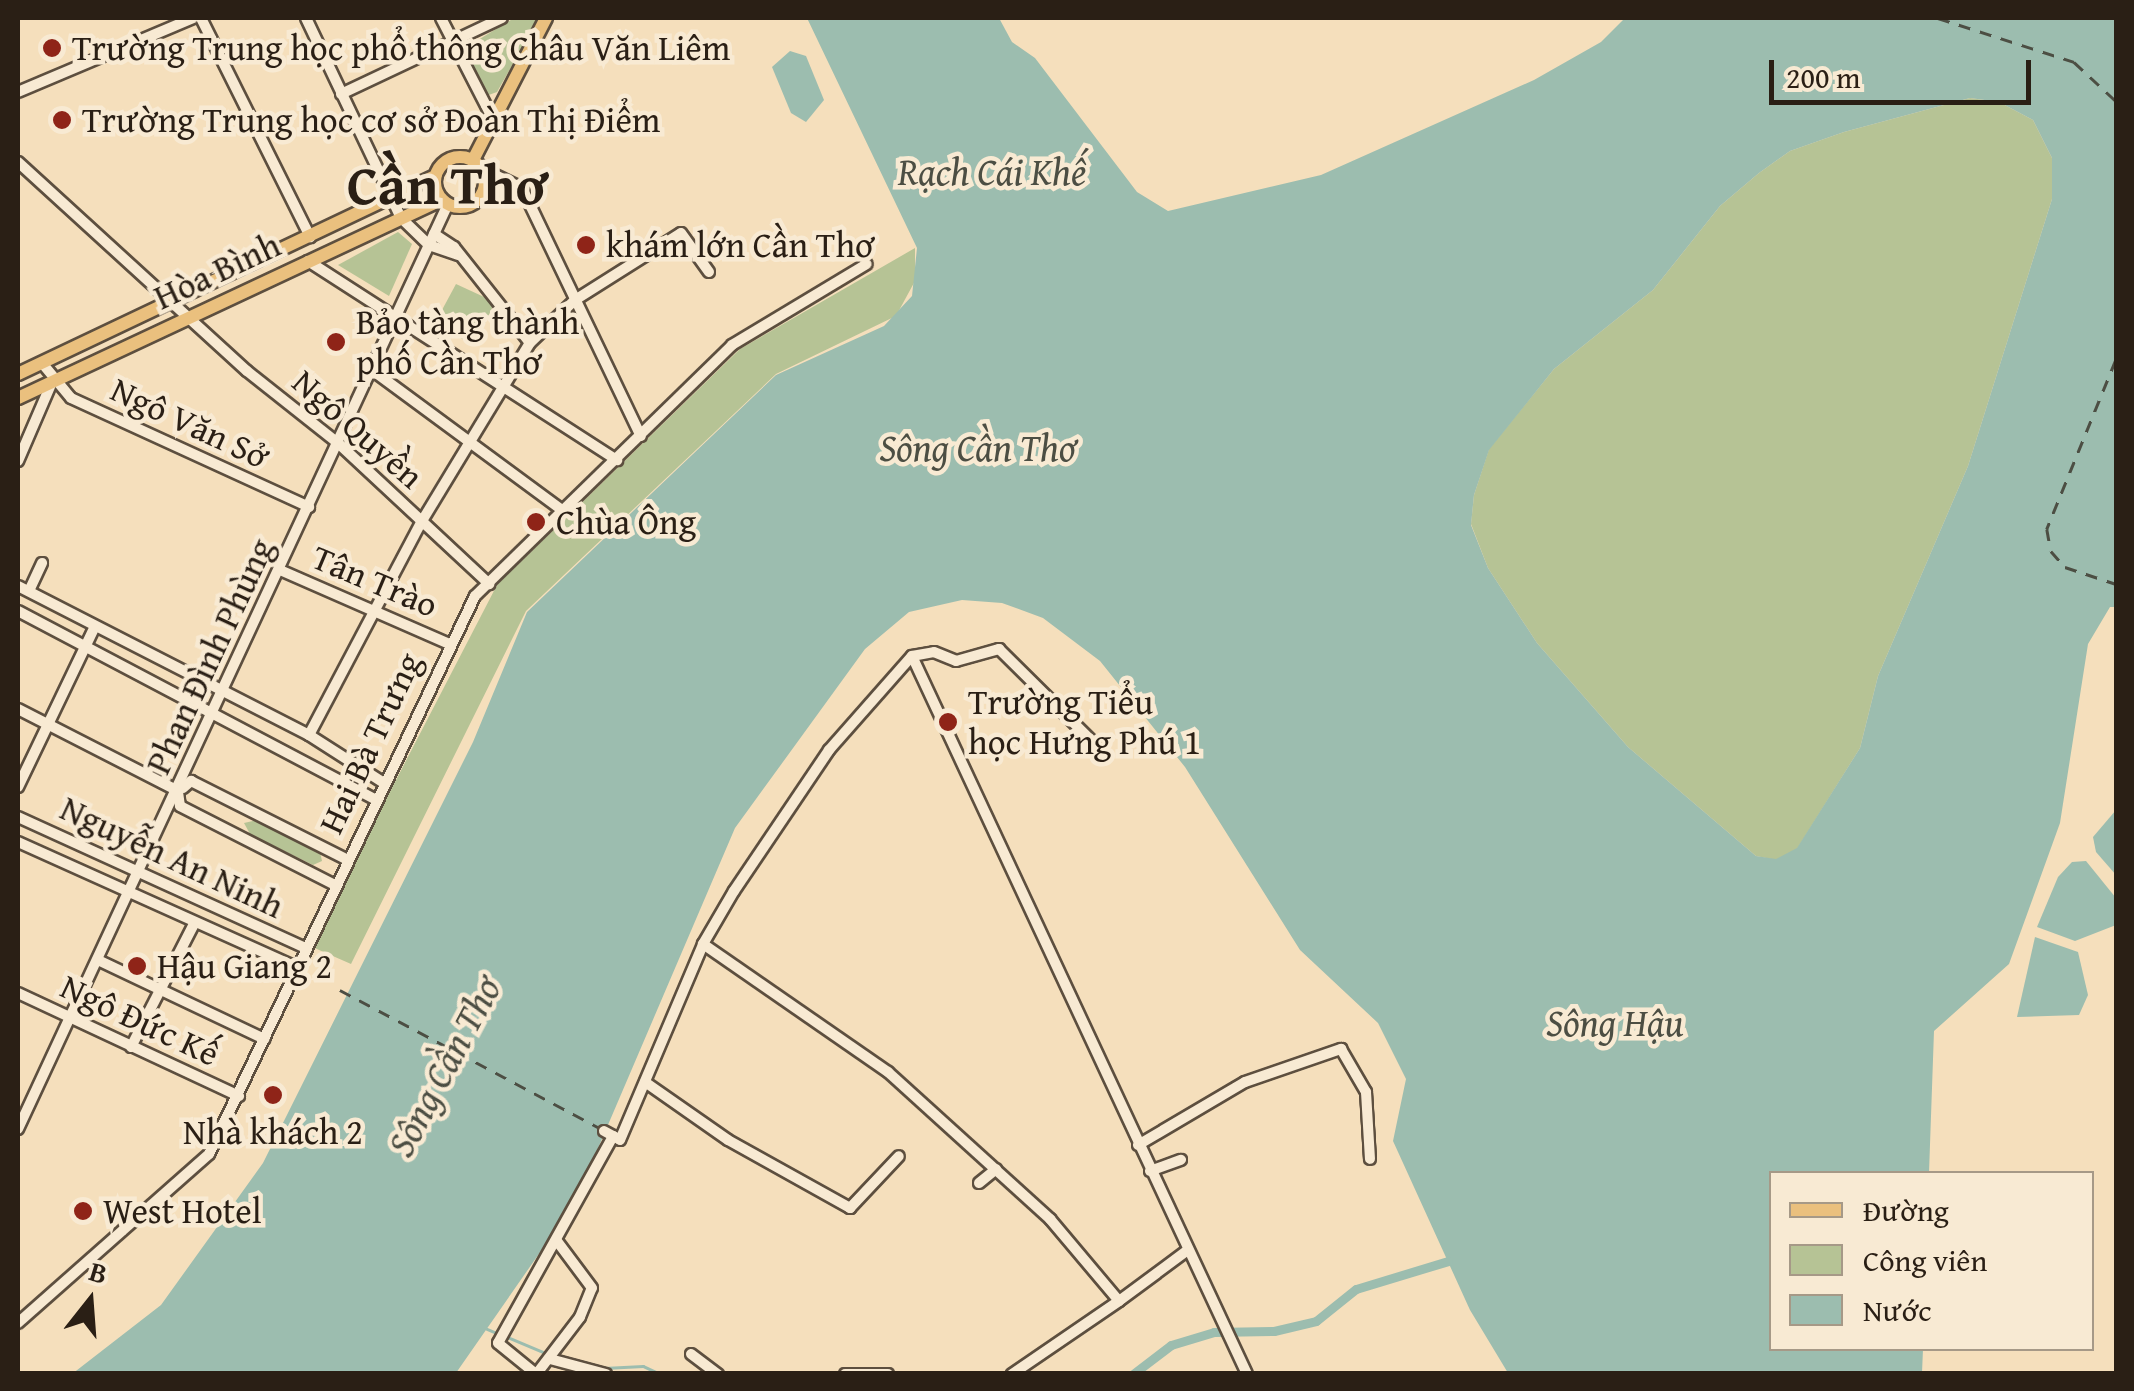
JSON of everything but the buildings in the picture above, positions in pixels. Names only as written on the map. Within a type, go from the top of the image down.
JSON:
[{"type":"main road","points":[[473,160],[546,18]]},
{"type":"main road","points":[[450,158],[473,160],[484,170],[480,198],[465,206],[445,201],[436,176],[450,158]]},
{"type":"main road","name":"Hòa Bình","points":[[18,374],[178,302],[436,176]]},
{"type":"main road","name":"Hòa Bình","points":[[18,398],[445,201]]},
{"type":"street","points":[[18,92],[194,18]]},
{"type":"street","points":[[201,18],[310,237]]},
{"type":"street","points":[[306,18],[401,218],[458,256],[530,343]]},
{"type":"street","points":[[441,18],[493,119]]},
{"type":"street","points":[[341,94],[502,18]]},
{"type":"street","points":[[18,162],[178,302]]},
{"type":"street","points":[[484,170],[522,188],[641,436]]},
{"type":"street","name":"Phan Đình Phùng","points":[[18,1129],[132,893],[432,240],[445,201]]},
{"type":"street","points":[[309,735],[422,521],[530,343],[574,300],[682,233],[709,272]]},
{"type":"street","points":[[308,262],[507,384],[617,460]]},
{"type":"street","name":"Hai Bà Trưng","points":[[18,1323],[209,1154],[448,643],[489,584],[732,345],[867,264]]},
{"type":"street","name":"Ngô Quyền","points":[[178,302],[189,317],[338,442],[489,584]]},
{"type":"street","points":[[18,460],[52,382],[42,363]]},
{"type":"street","points":[[372,370],[562,510]]},
{"type":"street","name":"Ngô Văn Sở","points":[[52,382],[160,443],[309,507]]},
{"type":"street","points":[[42,562],[23,589],[309,735],[384,784]]},
{"type":"street","name":"Tân Trào","points":[[280,570],[448,643]]},
{"type":"street","points":[[18,612],[215,711],[376,800]]},
{"type":"street","points":[[18,787],[95,626]]},
{"type":"street","points":[[557,1242],[592,1288],[552,1356],[537,1373],[500,1339],[557,1242],[609,1134],[620,1140],[703,944],[829,750],[912,656],[934,652],[956,661],[999,650],[1094,743]]},
{"type":"street","points":[[912,656],[1247,1374]]},
{"type":"street","points":[[18,709],[178,791]]},
{"type":"street","points":[[178,791],[191,781],[346,859]]},
{"type":"street","points":[[178,791],[180,806],[334,884]]},
{"type":"street","name":"Nguyễn An Ninh","points":[[18,817],[303,948]]},
{"type":"street","points":[[18,842],[294,966]]},
{"type":"street","points":[[131,1047],[195,922]]},
{"type":"street","points":[[703,944],[888,1072],[996,1168],[1119,1300]]},
{"type":"street","points":[[100,961],[264,1039]]},
{"type":"street","name":"Ngô Đức Kế","points":[[18,994],[239,1096]]},
{"type":"street","points":[[1138,1144],[1244,1082],[1342,1048],[1370,1107],[1364,1134],[1370,1159]]},
{"type":"street","points":[[645,1082],[728,1140],[850,1208],[899,1156]]},
{"type":"street","points":[[1150,1171],[1180,1160]]},
{"type":"street","points":[[979,1183],[996,1168]]},
{"type":"street","points":[[1012,1374],[1188,1250]]},
{"type":"street","points":[[690,1354],[718,1374]]},
{"type":"street","points":[[552,1356],[606,1374]]},
{"type":"street","points":[[845,1374],[888,1374]]},
{"type":"green space","points":[[514,18],[539,18],[497,92],[483,97],[460,51]]},
{"type":"green space","points":[[1970,98],[1999,102],[2033,120],[2052,158],[2052,199],[1968,466],[1878,676],[1860,748],[1797,849],[1776,860],[1756,856],[1628,747],[1537,643],[1488,568],[1471,524],[1474,495],[1489,449],[1554,369],[1653,290],[1720,206],[1759,173],[1790,151]]},
{"type":"green space","points":[[398,232],[412,244],[389,296],[338,265]]},
{"type":"green space","points":[[915,248],[915,281],[896,316],[776,374],[526,611],[351,964],[310,946],[497,585],[740,349]]},
{"type":"green space","points":[[456,284],[495,302],[474,346],[435,323]]},
{"type":"green space","points":[[257,820],[320,852],[322,861],[313,865],[250,834],[244,823]]},
{"type":"water","name":"Sông Hậu","points":[[807,18],[999,18],[1012,42],[1035,58],[1137,192],[1168,211],[1321,175],[1534,80],[1601,42],[1625,18],[2116,18],[2116,607],[2110,607],[2088,644],[2060,823],[2009,964],[1934,1031],[1929,1171],[1769,1171],[1769,1351],[1923,1351],[1922,1373],[1508,1373],[1470,1310],[1393,1141],[1406,1079],[1378,1023],[1300,950],[1185,767],[1100,661],[1043,618],[1002,603],[962,600],[909,612],[865,649],[735,828],[575,1202],[456,1373],[72,1374],[161,1305],[263,1163],[473,742],[527,612],[776,375],[884,326],[912,296],[917,248]],"holes":[[[1970,98],[1999,102],[2033,120],[2052,158],[2052,199],[1968,466],[1878,676],[1860,748],[1797,848],[1776,859],[1756,856],[1628,747],[1537,643],[1488,568],[1471,525],[1474,495],[1489,450],[1554,369],[1653,290],[1720,206],[1790,151]]]},
{"type":"water","points":[[790,51],[806,56],[824,100],[806,122],[791,113],[772,67]]},
{"type":"water","points":[[2116,810],[2116,875],[2096,852],[2093,837]]},
{"type":"water","points":[[2086,861],[2116,898],[2116,925],[2075,941],[2037,927],[2058,877],[2072,862]]},
{"type":"water","points":[[2035,937],[2078,952],[2088,995],[2079,1015],[2017,1017]]},
{"type":"waterway","points":[[1133,1374],[1171,1345],[1214,1332],[1274,1331],[1316,1321],[1356,1289],[1448,1261]]},
{"type":"waterway","points":[[487,1329],[497,1333]]},
{"type":"waterway","points":[[505,1336],[548,1354]]},
{"type":"waterway","points":[[604,1368],[643,1366],[660,1374]]},
{"type":"ferry route","points":[[1938,18],[2074,62],[2116,101]]},
{"type":"ferry route","points":[[2116,360],[2047,529],[2051,551],[2065,567],[2116,584]]},
{"type":"ferry route","points":[[340,990],[599,1128]]},
{"type":"place","name":"Trường Trung học phổ thông Châu Văn Liêm","points":[[52,48]]},
{"type":"place","name":"Trường Trung học cơ sở Đoàn Thị Điểm","points":[[62,120]]},
{"type":"place","name":"khám lớn Cần Thơ","points":[[586,245]]},
{"type":"place","name":"Bảo tàng thành phố Cần Thơ","points":[[336,342]]},
{"type":"place","name":"Chùa Ông","points":[[536,522]]},
{"type":"place","name":"Trường Tiểu học Hưng Phú 1","points":[[948,722]]},
{"type":"place","name":"Hậu Giang 2","points":[[137,966]]},
{"type":"place","name":"Nhà khách 2","points":[[273,1095]]},
{"type":"place","name":"West Hotel","points":[[83,1211]]},
{"type":"district","name":"Cần Thơ","points":[[448,185]]},
{"type":"water label","name":"Rạch Cái Khế","points":[[992,172]]},
{"type":"water label","name":"Sông Cần Thơ","points":[[978,448]]},
{"type":"water label","name":"Sông Cần Thơ","points":[[444,1066]]}]
